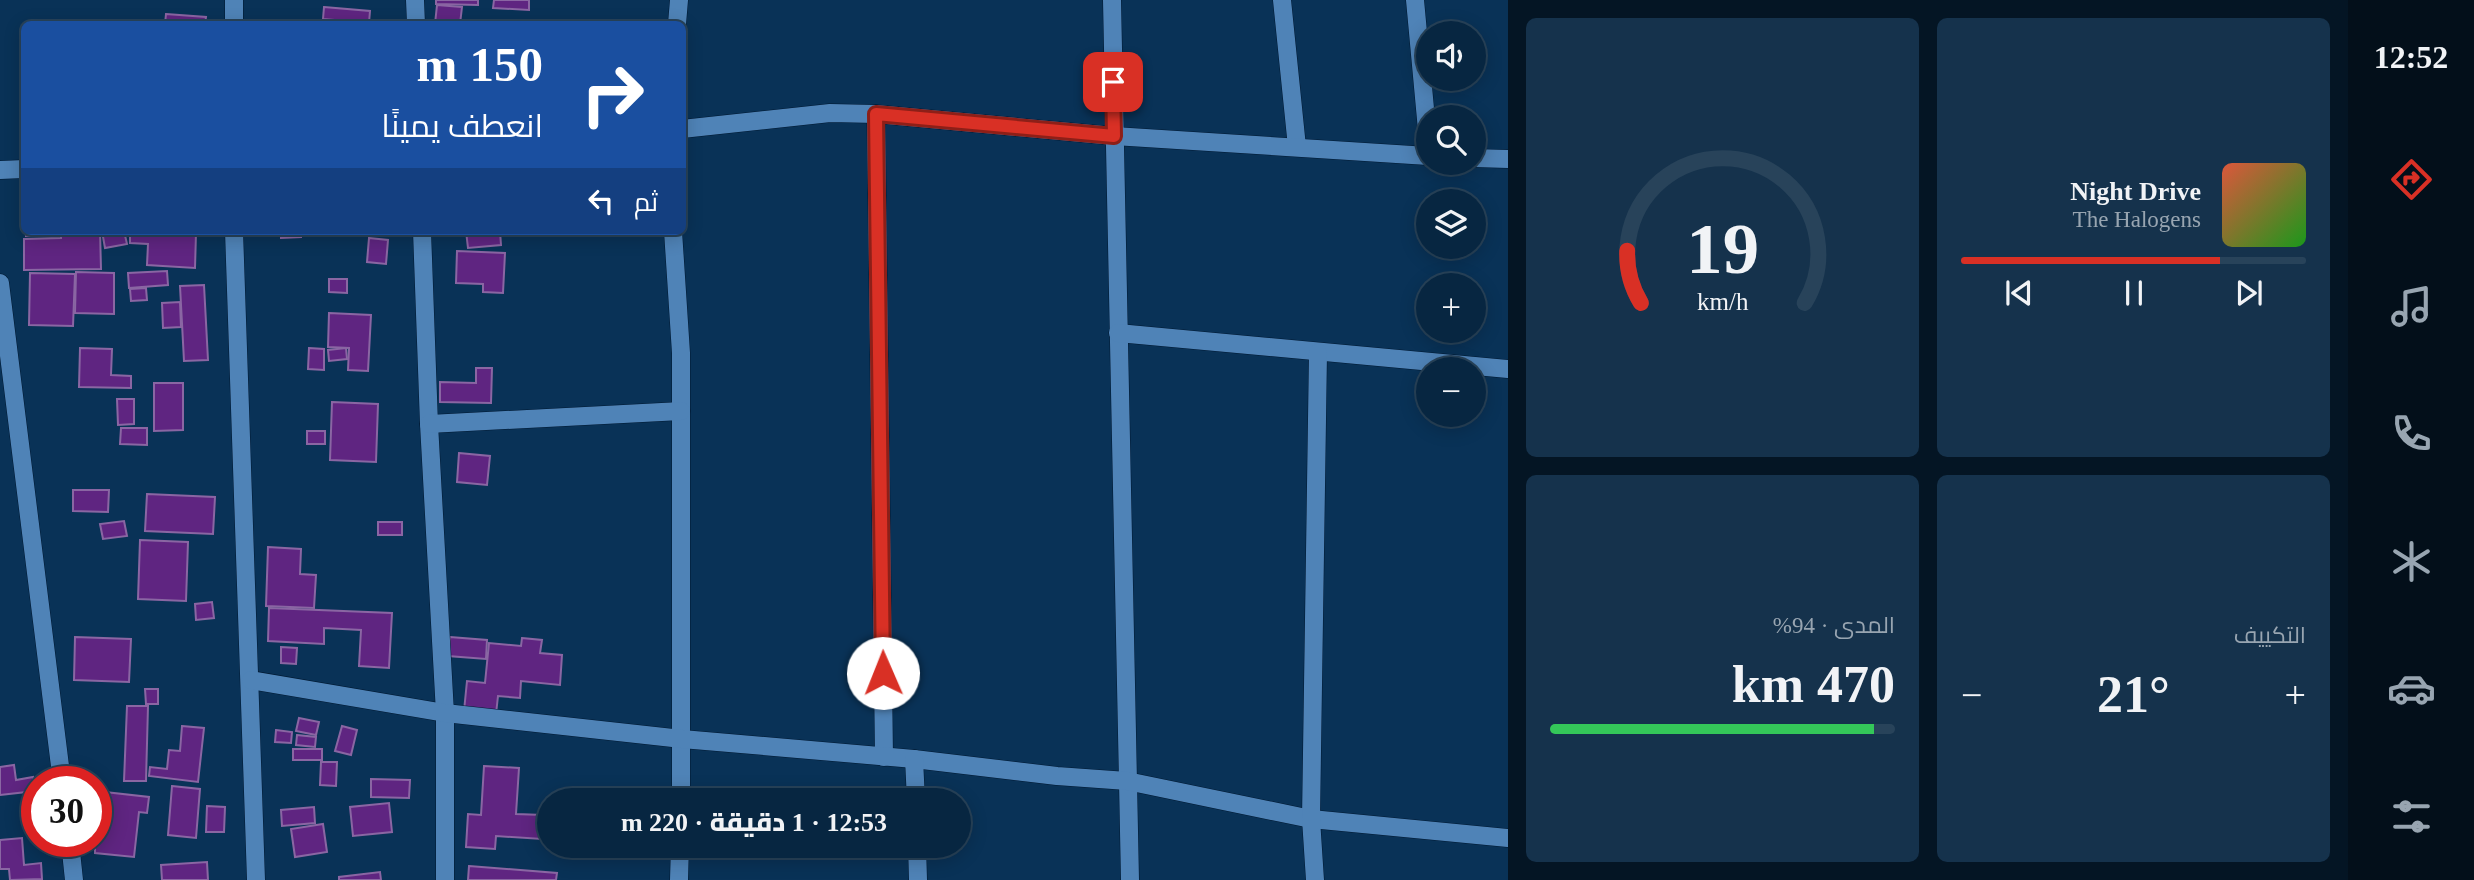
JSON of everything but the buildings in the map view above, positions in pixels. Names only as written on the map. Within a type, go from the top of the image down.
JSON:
[{"type":"street","points":[[234,0],[234,21]]},
{"type":"street","points":[[415,0],[416,21]]},
{"type":"street","points":[[677,21],[679,0]]},
{"type":"street","points":[[1112,0],[1130,880]]},
{"type":"street","points":[[1282,0],[1297,147]]},
{"type":"street","points":[[1415,0],[1425,105]]},
{"type":"street","points":[[686,129],[830,113],[876,114],[1114,136],[1416,155]]},
{"type":"street","points":[[876,114],[884,757]]},
{"type":"street","points":[[1486,158],[1508,159]]},
{"type":"street","points":[[0,170],[21,169]]},
{"type":"street","points":[[234,235],[256,880]]},
{"type":"street","points":[[422,235],[429,424],[445,713],[445,880]]},
{"type":"street","points":[[673,235],[681,353],[681,788]]},
{"type":"street","points":[[0,283],[60,766]]},
{"type":"street","points":[[1118,332],[1508,369]]},
{"type":"street","points":[[1315,880],[1311,819],[1318,353]]},
{"type":"street","points":[[429,424],[681,411]]},
{"type":"street","points":[[251,680],[445,713],[682,739],[1126,781],[1311,819],[1508,838]]},
{"type":"street","points":[[914,759],[915,788]]},
{"type":"street","points":[[71,857],[74,880]]},
{"type":"street","points":[[679,880],[680,858]]},
{"type":"street","points":[[917,858],[918,880]]},
{"type":"route","points":[[883,673],[876,114],[1114,136],[1113,82]]}]
